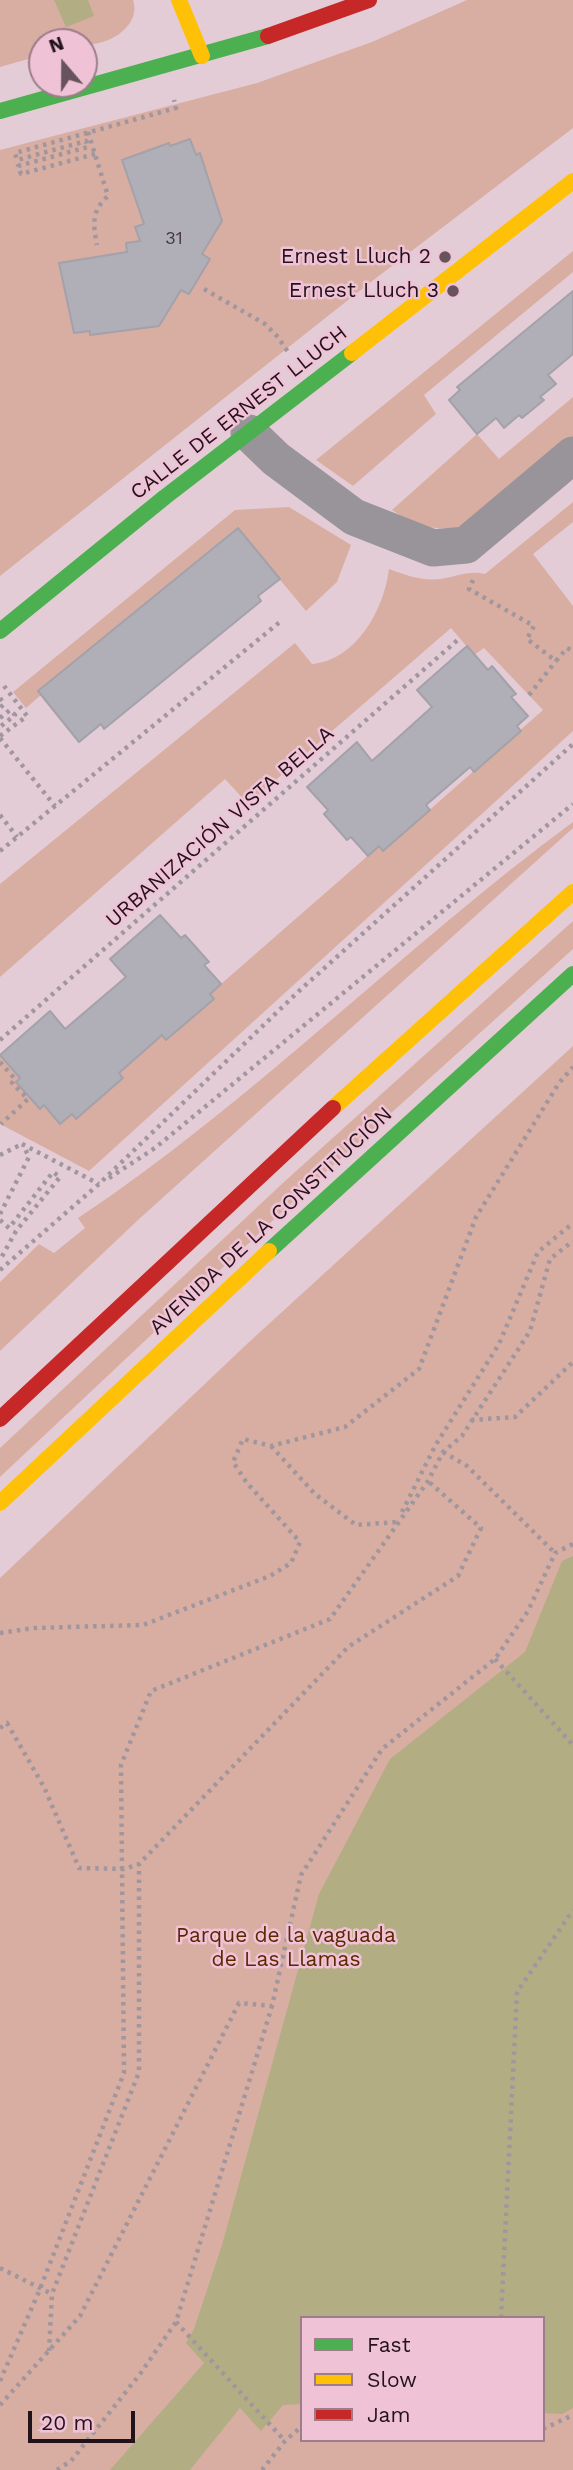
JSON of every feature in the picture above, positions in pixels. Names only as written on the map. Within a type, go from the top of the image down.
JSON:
[{"type":"main road","points":[[179,0],[202,56]]},
{"type":"main road","points":[[0,111],[202,56],[369,0]]},
{"type":"main road","name":"CALLE DE ERNEST LLUCH","points":[[0,631],[573,181]]},
{"type":"main road","name":"AVENIDA DE LA CONSTITUCIÓN","points":[[0,1419],[269,1166],[573,892]]},
{"type":"main road","name":"AVENIDA DE LA CONSTITUCIÓN","points":[[0,1503],[311,1212],[573,974]]},
{"type":"street","points":[[249,433],[276,459],[354,517],[433,548],[466,545],[573,455]]},
{"type":"path","points":[[95,155],[21,174],[18,166],[88,148],[86,141],[17,160],[15,153],[176,108],[175,106]]},
{"type":"path","points":[[88,132],[108,196],[98,208],[93,223],[97,245]]},
{"type":"path","points":[[204,289],[265,324],[278,337],[285,350]]},
{"type":"path","points":[[473,579],[469,589],[534,626],[527,639],[556,661]]},
{"type":"path","points":[[0,851],[281,621]]},
{"type":"path","name":"URBANIZACIÓN VISTA BELLA","points":[[0,1040],[460,638]]},
{"type":"path","points":[[529,695],[568,648],[573,651]]},
{"type":"path","points":[[4,686],[27,716],[0,737],[55,806]]},
{"type":"path","points":[[0,708],[4,704],[1,700]]},
{"type":"path","points":[[0,718],[10,710],[15,715],[0,727]]},
{"type":"path","points":[[0,1270],[99,1184],[299,991],[573,744]]},
{"type":"path","points":[[99,1184],[155,1148],[573,804]]},
{"type":"path","points":[[0,815],[18,837]]},
{"type":"path","points":[[0,1062],[15,1079],[12,1083],[28,1099],[1,1124]]},
{"type":"path","points":[[0,1633],[34,1628],[143,1625],[257,1581],[291,1563],[300,1542],[247,1483],[233,1462],[243,1439],[271,1446],[345,1427],[419,1369],[476,1217],[559,1083],[573,1067]]},
{"type":"path","points":[[22,1144],[99,1184]]},
{"type":"path","points":[[0,1155],[22,1144]]},
{"type":"path","points":[[0,1214],[29,1157],[22,1144]]},
{"type":"path","points":[[0,1220],[9,1228],[53,1172],[61,1177],[16,1231],[0,1259]]},
{"type":"path","points":[[397,1522],[435,1446],[499,1344],[538,1252],[573,1223]]},
{"type":"path","points":[[0,2381],[40,2289],[124,2073],[121,1765],[151,1690],[330,1619],[428,1481],[443,1452],[462,1436],[530,1331],[550,1259],[573,1241]]},
{"type":"path","points":[[471,1420],[515,1417],[573,1362]]},
{"type":"path","points":[[271,1446],[315,1494],[356,1525],[397,1522]]},
{"type":"path","points":[[443,1452],[467,1466],[555,1553]]},
{"type":"path","points":[[0,1728],[7,1723],[44,1787],[79,1868],[124,1870],[139,1864],[348,1647],[458,1576],[481,1528],[428,1481]]},
{"type":"path","points":[[57,2470],[71,2461],[106,2418],[176,2322],[272,2006],[301,1875],[382,1749],[495,1659],[528,1611],[555,1553],[573,1544]]},
{"type":"path","points":[[495,1659],[573,1745]]},
{"type":"path","points":[[49,2351],[52,2294],[139,2072],[139,1864]]},
{"type":"path","points":[[501,2316],[517,1992],[573,1910]]},
{"type":"path","points":[[0,2405],[80,2316],[239,2003],[272,2006]]},
{"type":"path","points":[[0,2268],[52,2294]]},
{"type":"path","points":[[176,2322],[285,2441]]},
{"type":"path","points":[[545,2428],[573,2415]]},
{"type":"path","points":[[262,2470],[285,2441],[300,2429]]},
{"type":"green space","points":[[0,0],[133,0],[134,9],[128,26],[112,38],[98,43],[98,28],[28,28],[28,59],[0,67]]},
{"type":"green space","points":[[467,0],[573,0],[573,128],[367,285],[0,576],[0,150],[257,83],[372,42]]},
{"type":"green space","points":[[573,251],[573,272],[424,395],[436,414],[353,486],[316,460]]},
{"type":"green space","points":[[573,397],[573,438],[458,528],[423,526],[392,510],[477,434],[499,459]]},
{"type":"green space","points":[[573,502],[573,522],[533,554],[573,606],[573,731],[89,1171],[0,1124],[0,1055],[20,1078],[17,1082],[40,1108],[44,1105],[60,1124],[72,1114],[76,1119],[123,1078],[119,1073],[162,1035],[167,1040],[213,999],[210,994],[221,984],[379,846],[384,850],[543,710],[484,648],[474,655],[451,628],[248,804],[225,779],[0,977],[0,884],[295,643],[312,664],[328,660],[355,643],[374,616],[389,569],[427,579],[485,574]]},
{"type":"green space","points":[[289,507],[351,545],[337,582],[306,611],[237,528],[38,691],[41,695],[26,708],[13,692],[235,510]]},
{"type":"green space","points":[[573,822],[573,828],[138,1220],[0,1351],[0,1282],[39,1244],[54,1253],[85,1228],[78,1218],[143,1173],[206,1124],[449,920]]},
{"type":"green space","points":[[573,921],[573,949],[298,1197],[0,1477],[0,1448],[284,1182]]},
{"type":"green space","name":"Parque de la vaguada de Las Llamas","points":[[573,1046],[573,2470],[0,2470],[0,1578],[248,1343]]},
{"type":"shaded area","points":[[54,0],[88,0],[94,16],[66,27]]},
{"type":"shaded area","points":[[573,1556],[573,2408],[562,2414],[545,2413],[545,2316],[300,2316],[300,2404],[283,2405],[261,2431],[240,2408],[190,2470],[110,2470],[204,2363],[186,2343],[194,2329],[222,2245],[319,1894],[390,1759],[525,1652],[562,1561]]},
{"type":"building","points":[[190,139],[196,155],[200,153],[222,221],[202,254],[210,259],[189,294],[181,290],[159,326],[90,335],[90,331],[74,333],[59,263],[127,252],[126,243],[140,241],[135,227],[144,224],[122,160],[169,143],[170,146]]},
{"type":"building","points":[[573,291],[573,354],[548,375],[556,384],[540,397],[544,400],[522,418],[519,415],[504,428],[496,418],[477,434],[449,400],[460,390],[457,387]]},
{"type":"building","points":[[238,528],[280,579],[258,596],[261,601],[104,729],[101,724],[79,742],[38,691]]},
{"type":"building","points":[[467,646],[488,670],[492,666],[516,694],[511,697],[528,716],[517,726],[521,731],[474,772],[470,767],[426,805],[430,810],[383,851],[379,846],[368,856],[351,837],[347,840],[324,814],[328,810],[307,787],[357,742],[372,761],[432,707],[417,690]]},
{"type":"building","points":[[160,915],[181,938],[185,935],[209,962],[204,965],[221,984],[210,994],[214,999],[166,1040],[162,1035],[119,1073],[123,1078],[76,1119],[72,1114],[60,1124],[44,1105],[40,1109],[16,1082],[20,1078],[0,1055],[50,1011],[65,1029],[126,977],[110,959]]},
{"type":"traffic: fast","points":[[0,111],[268,36]]},
{"type":"traffic: fast","points":[[0,631],[165,497],[352,353]]},
{"type":"traffic: fast","points":[[269,1251],[573,974]]},
{"type":"traffic: slow","points":[[179,0],[202,56]]},
{"type":"traffic: slow","points":[[352,353],[573,181]]},
{"type":"traffic: slow","points":[[333,1108],[573,892]]},
{"type":"traffic: slow","points":[[0,1503],[269,1251]]},
{"type":"traffic: jam","points":[[268,36],[369,0]]},
{"type":"traffic: jam","points":[[0,1419],[333,1108]]},
{"type":"place","name":"Ernest Lluch 2","points":[[445,257]]},
{"type":"place","name":"Ernest Lluch 3","points":[[453,291]]}]
